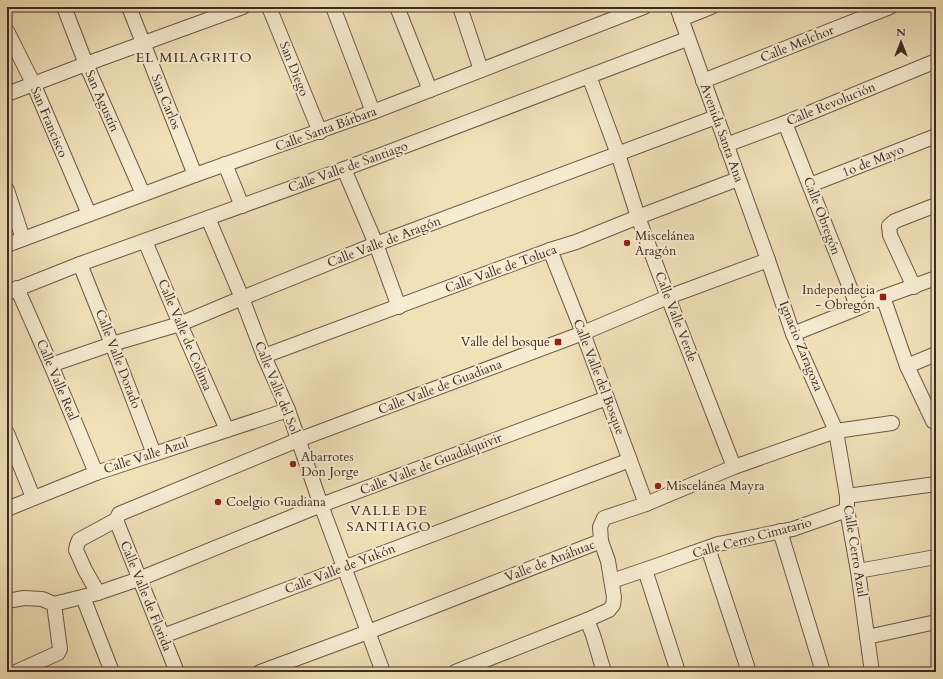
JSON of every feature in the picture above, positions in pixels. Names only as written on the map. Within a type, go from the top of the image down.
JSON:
[{"type":"street","name":"San Agustín","points":[[64,7],[86,64],[143,194]]},
{"type":"street","name":"San Carlos","points":[[129,7],[195,175]]},
{"type":"street","points":[[7,94],[33,83],[243,7]]},
{"type":"street","name":"San Diego","points":[[269,7],[320,132]]},
{"type":"street","points":[[333,7],[373,112]]},
{"type":"street","points":[[397,7],[430,90]]},
{"type":"street","name":"Calle Santa Bárbara","points":[[7,245],[225,164],[320,132],[373,112],[481,70],[610,13],[644,7]]},
{"type":"street","points":[[679,13],[711,7]]},
{"type":"street","name":"Calle Melchor","points":[[703,81],[890,7]]},
{"type":"street","points":[[463,8],[481,70]]},
{"type":"street","name":"Avenida Santa Ana","points":[[679,13],[687,39],[768,260]]},
{"type":"street","name":"San Francisco","points":[[7,31],[33,83],[89,214]]},
{"type":"street","name":"Calle Valle de Santiago","points":[[12,290],[344,169],[687,39]]},
{"type":"street","name":"Calle Revolución","points":[[726,145],[785,124],[936,61]]},
{"type":"street","name":"Calle Valle Verde","points":[[590,76],[638,216],[734,467]]},
{"type":"street","name":"Calle Valle de Aragón","points":[[51,365],[112,344],[180,324],[376,244],[716,117]]},
{"type":"street","name":"Calle Obregón","points":[[785,124],[858,308]]},
{"type":"street","name":"1o de Mayo","points":[[810,185],[936,136]]},
{"type":"street","points":[[225,164],[242,206]]},
{"type":"street","points":[[344,169],[376,244],[398,306]]},
{"type":"street","name":"Calle Valle de Toluca","points":[[264,356],[550,250],[576,242],[638,216],[738,179]]},
{"type":"street","points":[[7,190],[23,239]]},
{"type":"street","points":[[914,287],[890,235],[889,226],[895,221],[936,205]]},
{"type":"street","name":"Calle Valle del Sol","points":[[208,218],[242,298],[264,356],[288,410],[343,568],[383,672]]},
{"type":"street","name":"Calle Valle de Colima","points":[[145,241],[227,430]]},
{"type":"street","name":"Calle Valle del Bosque","points":[[550,250],[583,333],[646,504]]},
{"type":"street","name":"Calle Valle de Guadiana","points":[[98,593],[76,550],[77,545],[79,540],[116,520],[119,514],[298,440],[583,333],[668,297],[768,260]]},
{"type":"street","name":"Ignacio Zaragoza","points":[[768,260],[793,334],[836,431]]},
{"type":"street","name":"Calle Valle Dorado","points":[[80,264],[154,454]]},
{"type":"street","points":[[793,334],[883,297],[936,278]]},
{"type":"street","name":"Calle Valle Real","points":[[12,290],[51,365],[96,473]]},
{"type":"street","points":[[883,297],[907,366],[935,421]]},
{"type":"street","points":[[907,366],[936,354]]},
{"type":"street","name":"Calle Valle de Guadalquivir","points":[[54,604],[98,593],[139,579],[321,505],[607,398]]},
{"type":"street","name":"Calle Valle Azul","points":[[7,508],[96,473],[288,410]]},
{"type":"street","name":"Valle de Anáhuac","points":[[260,672],[601,542],[600,527],[604,518],[646,504],[734,467],[836,431],[892,423]]},
{"type":"street","name":"Calle Cerro Azul","points":[[836,431],[872,672]]},
{"type":"street","points":[[7,433],[33,498]]},
{"type":"street","name":"Calle Valle de Yukón","points":[[163,636],[630,460]]},
{"type":"street","name":"Calle Cerro Cimatario","points":[[612,580],[718,544],[793,529],[847,503],[936,484]]},
{"type":"street","name":"Calle Valle de Florida","points":[[116,520],[177,672]]},
{"type":"street","points":[[780,531],[823,672]]},
{"type":"street","points":[[455,672],[609,610],[613,605],[614,597],[612,580],[608,561],[601,542]]},
{"type":"street","points":[[708,548],[750,672]]},
{"type":"street","points":[[858,571],[936,557]]},
{"type":"street","points":[[645,570],[678,672]]},
{"type":"street","points":[[83,597],[112,672]]},
{"type":"street","points":[[7,601],[24,598],[42,599],[54,604],[60,649],[58,653],[16,672]]},
{"type":"street","points":[[587,620],[604,672]]},
{"type":"street","points":[[867,637],[936,622]]},
{"type":"place","name":"Miscelánea Aragón","points":[[627,243]]},
{"type":"place","name":"Independecia - Obregón","points":[[883,297]]},
{"type":"place","name":"Valle del bosque","points":[[558,342]]},
{"type":"place","name":"Abarrotes Don Jorge","points":[[293,464]]},
{"type":"place","name":"Miscelánea Mayra","points":[[658,486]]},
{"type":"place","name":"Coelgio Guadiana","points":[[218,502]]},
{"type":"district","name":"EL MILAGRITO","points":[[194,57]]},
{"type":"district","name":"VALLE DE SANTIAGO","points":[[389,518]]}]
